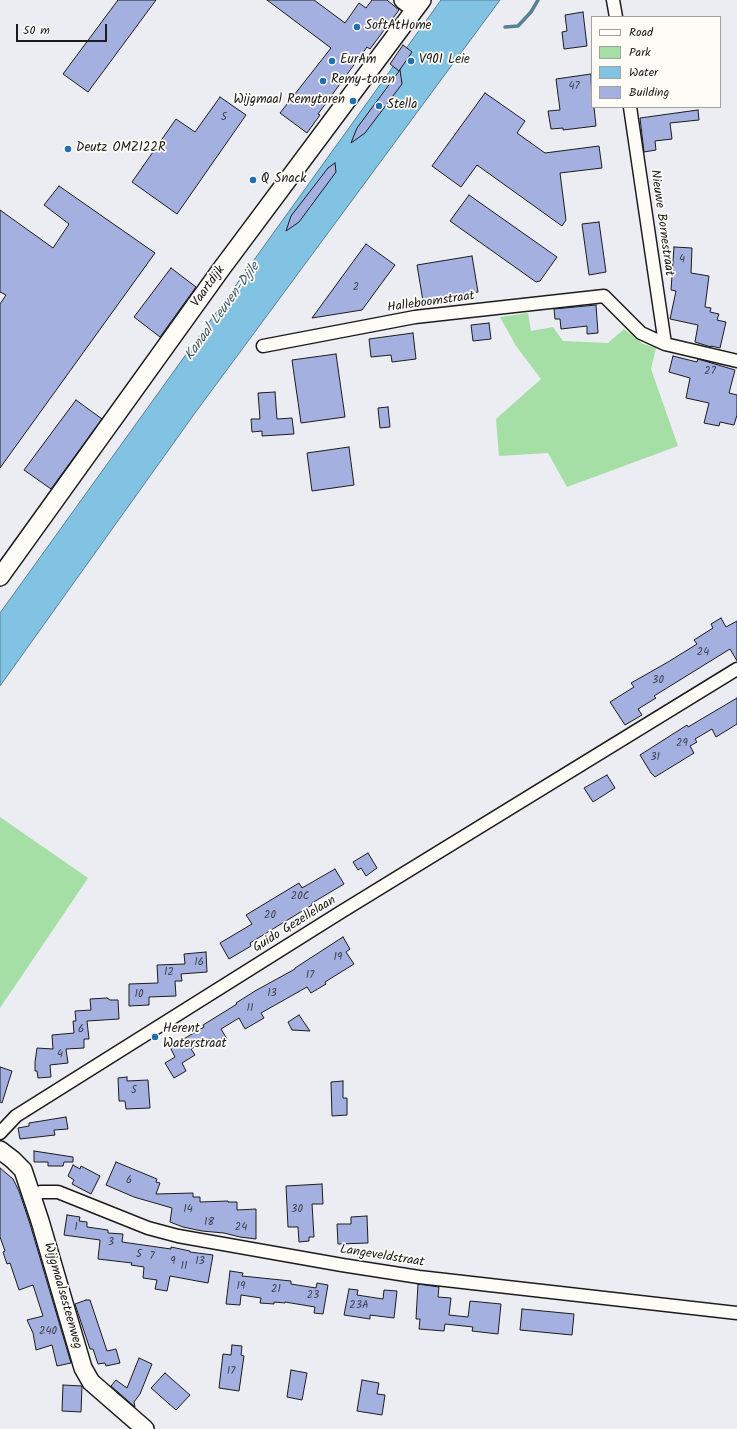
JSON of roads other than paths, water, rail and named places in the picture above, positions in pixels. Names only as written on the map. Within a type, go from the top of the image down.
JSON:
[{"type":"street","points":[[613,0],[616,16]]},
{"type":"street","name":"Vaartdijk","points":[[0,577],[413,3]]},
{"type":"street","name":"Nieuwe Bornestraat","points":[[630,108],[665,344]]},
{"type":"street","name":"Halleboomstraat","points":[[263,346],[416,317],[604,296],[641,333],[665,344]]},
{"type":"street","points":[[665,344],[737,361]]},
{"type":"street","name":"Guido Gezellelaan","points":[[0,1133],[16,1116],[22,1112],[341,912],[737,669]]},
{"type":"street","name":"Wijgmaalsesteenweg","points":[[0,1150],[23,1170],[83,1368],[91,1382],[145,1429]]},
{"type":"street","name":"Langeveldstraat","points":[[31,1194],[58,1192],[148,1228],[178,1236],[342,1265],[419,1277],[737,1313]]},
{"type":"water","name":"Kanaal Leuven-Dijle","points":[[441,0],[500,0],[195,413],[0,686],[0,613]]},
{"type":"waterway","points":[[505,27],[518,26],[531,12],[538,0]]},
{"type":"place","name":"SoftAtHome","points":[[357,27]]},
{"type":"place","name":"EurAm","points":[[332,61]]},
{"type":"place","name":"V901 Leie","points":[[411,61]]},
{"type":"place","name":"Remy-toren","points":[[323,81]]},
{"type":"place","name":"Wijgmaal Remytoren","points":[[353,101]]},
{"type":"place","name":"Stella","points":[[379,106]]},
{"type":"place","name":"Deutz OMZ122R","points":[[68,149]]},
{"type":"place","name":"Q Snack","points":[[253,180]]},
{"type":"place","name":"Herent Waterstraat","points":[[155,1037]]}]
